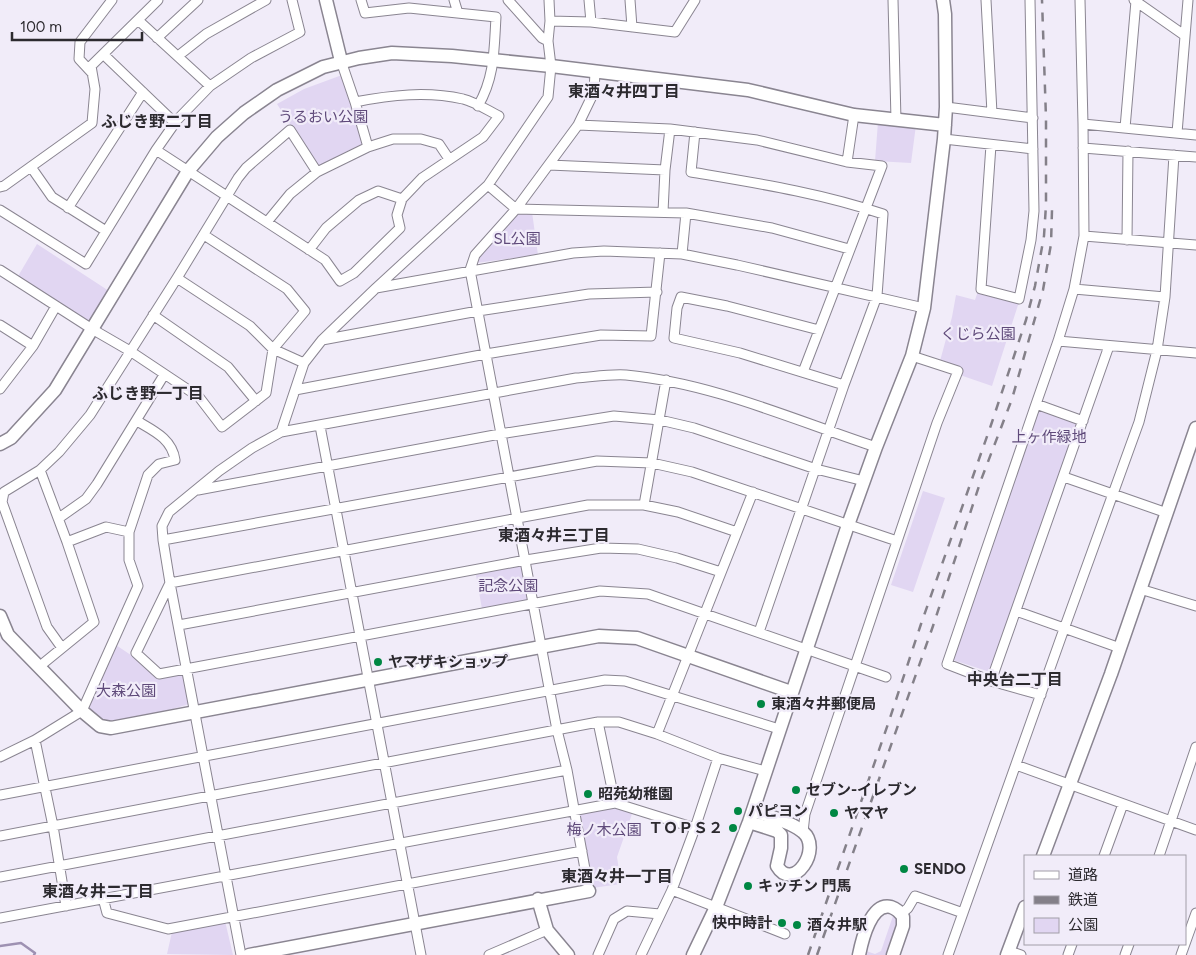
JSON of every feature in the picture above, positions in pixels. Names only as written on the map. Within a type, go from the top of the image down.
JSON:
[{"type":"street","points":[[93,74],[79,59],[80,42],[112,0]]},
{"type":"street","points":[[0,188],[92,123],[95,89],[91,66],[158,0]]},
{"type":"street","points":[[157,38],[198,0]]},
{"type":"street","points":[[178,56],[206,34],[266,0]]},
{"type":"street","points":[[0,210],[86,264],[156,150],[175,123],[210,86],[251,58],[300,32],[292,0]]},
{"type":"street","points":[[326,0],[341,62],[368,147]]},
{"type":"street","points":[[361,0],[365,13],[408,4],[458,13],[496,17],[494,60],[487,91],[478,106]]},
{"type":"street","points":[[454,0],[458,13]]},
{"type":"street","points":[[508,0],[542,38],[548,41]]},
{"type":"street","points":[[281,432],[304,363],[322,340],[488,185],[548,97],[551,66],[548,41],[550,21],[549,0]]},
{"type":"street","points":[[589,0],[591,22]]},
{"type":"street","points":[[630,0],[632,27]]},
{"type":"street","points":[[550,21],[591,22],[675,32],[695,0]]},
{"type":"street","points":[[893,0],[896,120]]},
{"type":"street","points":[[693,955],[716,907],[751,816],[778,729],[848,525],[912,356],[924,308],[944,139],[946,108],[945,14],[943,0]]},
{"type":"street","points":[[986,0],[992,113]]},
{"type":"street","points":[[991,145],[981,289],[1019,299],[1033,221],[1030,0]]},
{"type":"street","points":[[1041,695],[991,681],[947,664],[1058,341],[1074,289],[1084,236],[1080,0]]},
{"type":"street","points":[[1125,128],[1135,0]]},
{"type":"street","points":[[1135,0],[1184,35]]},
{"type":"street","points":[[1177,133],[1188,0]]},
{"type":"street","points":[[138,20],[210,86]]},
{"type":"street","points":[[0,444],[10,438],[55,390],[188,171],[217,137],[244,113],[277,90],[308,73],[341,62],[374,55],[406,53],[494,60],[748,90],[854,116],[945,125]]},
{"type":"street","points":[[102,54],[175,123]]},
{"type":"street","points":[[249,955],[590,891],[567,770],[557,730],[470,270],[475,255],[516,209],[578,124],[594,92],[595,72]]},
{"type":"street","points":[[68,208],[143,92]]},
{"type":"street","points":[[156,150],[325,260],[340,281],[354,273],[400,228],[397,215],[402,199],[422,178],[483,137],[498,116],[465,100],[434,95],[395,95],[355,102]]},
{"type":"street","points":[[946,108],[1033,118]]},
{"type":"street","points":[[847,162],[854,116]]},
{"type":"street","points":[[578,124],[670,129],[757,140],[847,162],[882,166],[802,372]]},
{"type":"street","points":[[1083,124],[1196,134]]},
{"type":"street","points":[[663,212],[665,170],[670,129]]},
{"type":"street","points":[[62,648],[47,627],[2,502],[4,492],[40,470],[59,452],[90,415],[246,168],[290,130],[317,172]]},
{"type":"street","points":[[695,132],[691,172],[781,188],[883,214],[877,296],[844,385],[759,632]]},
{"type":"street","points":[[267,222],[290,194],[317,172],[368,147],[393,139],[421,139],[438,144],[449,159]]},
{"type":"street","points":[[944,139],[1033,150]]},
{"type":"street","points":[[1083,148],[1196,157]]},
{"type":"street","points":[[1127,240],[1128,151]]},
{"type":"street","points":[[948,955],[1139,422],[1157,350],[1165,296],[1174,155]]},
{"type":"street","points":[[549,165],[665,170]]},
{"type":"street","points":[[31,167],[52,197],[106,231]]},
{"type":"street","points":[[488,185],[516,209],[686,213],[772,228],[849,249]]},
{"type":"street","points":[[310,250],[326,228],[360,200],[378,192],[402,199]]},
{"type":"street","points":[[682,254],[686,213]]},
{"type":"street","points":[[0,270],[130,351],[199,397],[222,427],[266,393],[273,349],[305,311],[287,289],[204,236]]},
{"type":"street","points":[[1084,236],[1196,245]]},
{"type":"street","points":[[376,288],[573,253],[604,251],[682,254],[924,308]]},
{"type":"street","points":[[295,390],[486,354],[601,335],[651,336],[660,254]]},
{"type":"street","points":[[177,278],[250,326],[273,349],[304,363]]},
{"type":"street","points":[[1074,289],[1165,296]]},
{"type":"street","points":[[322,340],[478,311],[589,294],[657,292]]},
{"type":"street","points":[[819,330],[727,306],[680,297],[674,338],[740,353],[844,385]]},
{"type":"street","points":[[2,384],[33,346],[56,306]]},
{"type":"street","points":[[153,315],[228,367],[256,401]]},
{"type":"street","points":[[0,325],[33,346]]},
{"type":"street","points":[[1058,341],[1196,353]]},
{"type":"street","points":[[991,681],[1109,346]]},
{"type":"street","points":[[803,832],[805,814],[854,666],[937,423],[958,372],[912,356]]},
{"type":"street","points":[[59,518],[86,499],[137,421],[164,375]]},
{"type":"street","points":[[240,955],[196,711],[170,583],[162,526],[169,512],[219,471],[252,448],[281,432],[576,378],[623,375],[666,380],[734,398],[876,447]]},
{"type":"street","points":[[644,505],[666,380]]},
{"type":"street","points":[[1036,404],[1083,421]]},
{"type":"street","points":[[198,490],[500,434],[614,416],[660,420],[694,428],[816,469],[864,481]]},
{"type":"street","points":[[0,757],[35,740],[82,711],[138,586],[129,560],[129,532],[148,475],[159,464],[175,460],[170,444],[160,435],[137,421]]},
{"type":"street","points":[[320,426],[421,955]]},
{"type":"street","points":[[1043,855],[1120,648],[1196,428]]},
{"type":"street","points":[[163,540],[597,461],[652,463],[692,472],[897,541]]},
{"type":"street","points":[[40,470],[59,518],[94,622],[40,666]]},
{"type":"street","points":[[1064,477],[1167,513]]},
{"type":"street","points":[[657,734],[690,655],[753,492]]},
{"type":"street","points":[[170,583],[588,505],[644,505],[678,512],[737,532]]},
{"type":"street","points":[[67,542],[106,527],[129,532]]},
{"type":"street","points":[[179,626],[526,560],[601,548],[638,549],[677,558],[721,572]]},
{"type":"street","points":[[170,583],[136,652],[159,674],[600,591],[648,594],[886,677]]},
{"type":"street","points":[[1140,589],[1196,606]]},
{"type":"street","points":[[1016,611],[1120,648]]},
{"type":"street","points":[[0,616],[8,635],[82,711],[100,726],[111,728],[599,636],[637,638],[791,692]]},
{"type":"street","points":[[0,795],[605,680],[626,681],[778,729]]},
{"type":"street","points":[[598,722],[615,803]]},
{"type":"street","points":[[0,836],[598,722],[619,722],[657,734],[718,758],[765,771]]},
{"type":"street","points":[[35,740],[53,826],[66,906]]},
{"type":"street","points":[[1159,855],[1196,747]]},
{"type":"street","points":[[641,955],[672,890],[718,758]]},
{"type":"street","points":[[1016,765],[1196,830]]},
{"type":"street","points":[[0,877],[567,770]]},
{"type":"street","points":[[0,918],[615,803],[695,828]]},
{"type":"street","points":[[1104,855],[1123,804]]},
{"type":"street","points":[[751,816],[790,825],[803,832],[808,839],[810,850],[807,860],[799,872],[787,874],[780,871],[777,866],[781,848],[781,835],[751,816]]},
{"type":"street","points":[[103,898],[107,913],[168,929],[582,850]]},
{"type":"street","points":[[672,890],[785,934]]},
{"type":"street","points":[[901,914],[908,908],[915,896],[963,912]]},
{"type":"street","points":[[538,900],[547,930],[568,955]]},
{"type":"street","points":[[859,955],[871,917],[875,912],[886,907],[897,909],[901,914],[903,926],[892,955]]},
{"type":"street","points":[[1021,955],[1008,953],[1024,910]]},
{"type":"street","points":[[598,955],[614,919],[627,911],[660,914]]},
{"type":"street","points":[[1186,941],[1196,913]]},
{"type":"street","points":[[488,955],[547,930]]},
{"type":"green space","name":"うるおい公園","points":[[342,75],[365,146],[318,168],[277,104],[304,89]]},
{"type":"green space","points":[[878,122],[916,125],[911,163],[875,161]]},
{"type":"green space","name":"SL公園","points":[[516,211],[532,212],[538,255],[476,263],[476,256]]},
{"type":"green space","points":[[37,244],[109,291],[90,325],[17,278]]},
{"type":"green space","name":"くじら公園","points":[[978,291],[1019,302],[992,386],[960,375],[940,361],[956,295],[975,300]]},
{"type":"green space","name":"上ヶ作緑地","points":[[1036,404],[1078,424],[990,672],[953,660]]},
{"type":"green space","points":[[923,491],[945,498],[913,592],[891,585]]},
{"type":"green space","name":"記念公園","points":[[522,565],[529,600],[482,609],[476,575]]},
{"type":"green space","name":"大森公園","points":[[113,643],[159,674],[183,675],[189,704],[114,727],[82,711]]},
{"type":"green space","name":"梅ノ木公園","points":[[615,806],[633,811],[617,857],[621,884],[592,888],[578,813]]},
{"type":"green space","points":[[894,913],[899,921],[888,955],[864,955],[866,951],[875,954],[881,951]]},
{"type":"green space","points":[[225,921],[233,955],[167,954],[172,932]]},
{"type":"waterway","points":[[0,946],[21,943],[35,953],[34,955]]},
{"type":"railway","points":[[808,955],[991,425],[1026,320],[1035,286],[1044,236],[1046,205],[1046,118],[1042,0]]},
{"type":"railway","points":[[817,955],[933,626],[981,480],[1012,399],[1043,290],[1051,244],[1052,210]]},
{"type":"place","name":"ヤマザキショップ","points":[[378,662]]},
{"type":"place","name":"東酒々井郵便局","points":[[761,704]]},
{"type":"place","name":"セブン-イレブン","points":[[796,790]]},
{"type":"place","name":"昭苑幼稚園","points":[[588,794]]},
{"type":"place","name":"パピヨン","points":[[738,811]]},
{"type":"place","name":"ヤマヤ","points":[[834,813]]},
{"type":"place","name":"ＴＯＰＳ２","points":[[733,828]]},
{"type":"place","name":"SENDO","points":[[904,869]]},
{"type":"place","name":"キッチン 門馬","points":[[748,886]]},
{"type":"place","name":"快中時計","points":[[782,923]]},
{"type":"place","name":"酒々井駅","points":[[797,925]]},
{"type":"district","name":"東酒々井四丁目","points":[[624,91]]},
{"type":"district","name":"ふじき野二丁目","points":[[157,121]]},
{"type":"district","name":"ふじき野一丁目","points":[[148,393]]},
{"type":"district","name":"東酒々井三丁目","points":[[554,535]]},
{"type":"district","name":"中央台二丁目","points":[[1015,679]]},
{"type":"district","name":"東酒々井一丁目","points":[[617,876]]},
{"type":"district","name":"東酒々井二丁目","points":[[98,891]]}]
